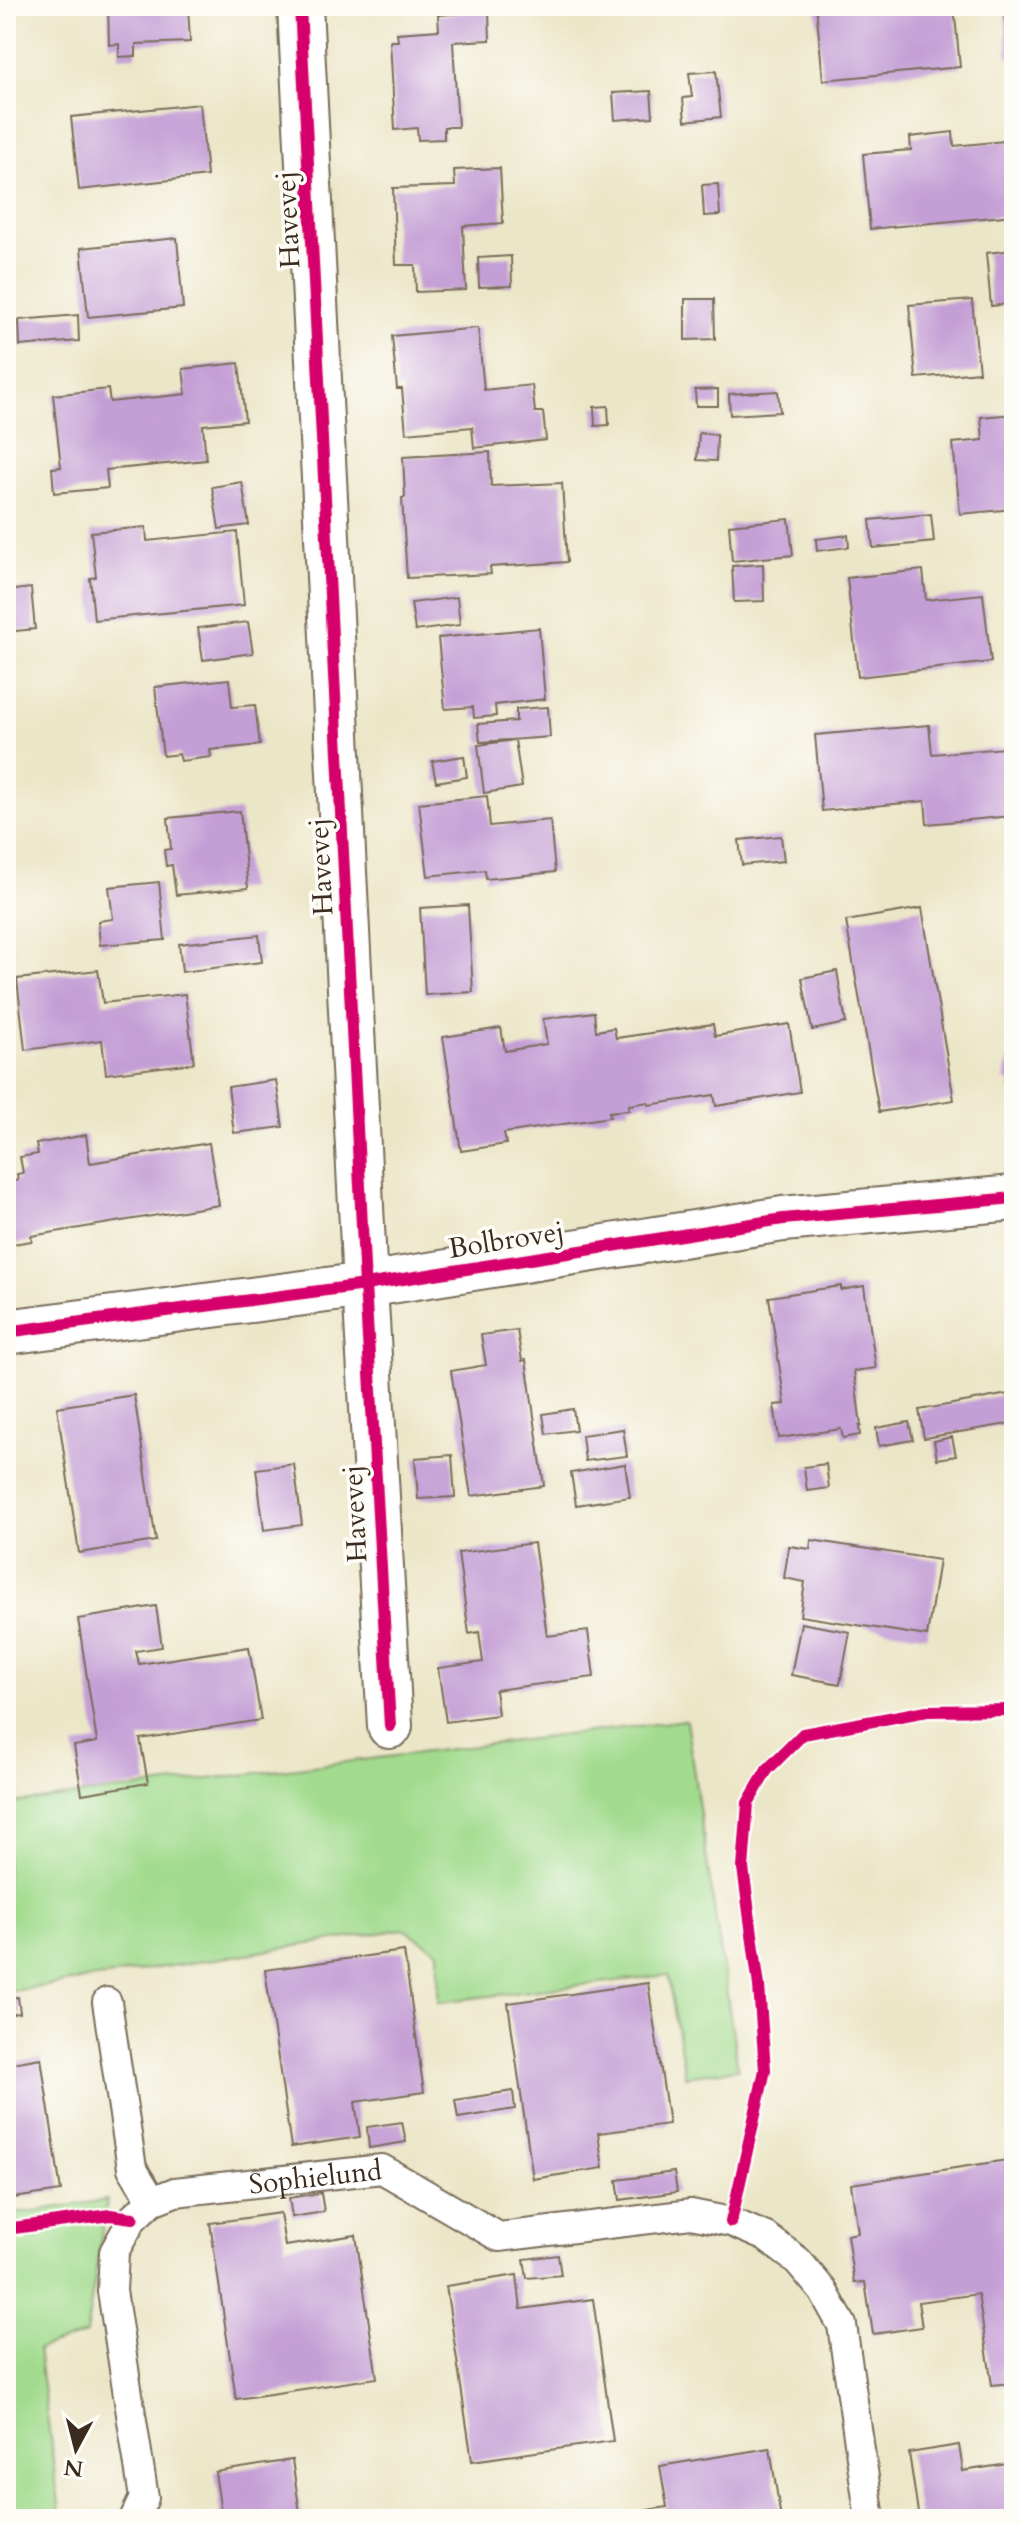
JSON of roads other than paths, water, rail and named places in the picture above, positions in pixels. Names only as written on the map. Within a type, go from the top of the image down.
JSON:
[{"type":"street","name":"Havevej","points":[[300,6],[390,1726]]},
{"type":"street","name":"Bolbrovej","points":[[6,1332],[365,1285],[783,1219],[1014,1198]]},
{"type":"lane","points":[[107,2002],[132,2168],[152,2201],[133,2218],[114,2252],[112,2291],[144,2498],[134,2519]]},
{"type":"lane","name":"Sophielund","points":[[152,2201],[175,2192],[382,2169],[499,2237],[691,2214],[731,2222],[766,2237],[798,2261],[823,2291],[842,2325],[870,2519]]}]
